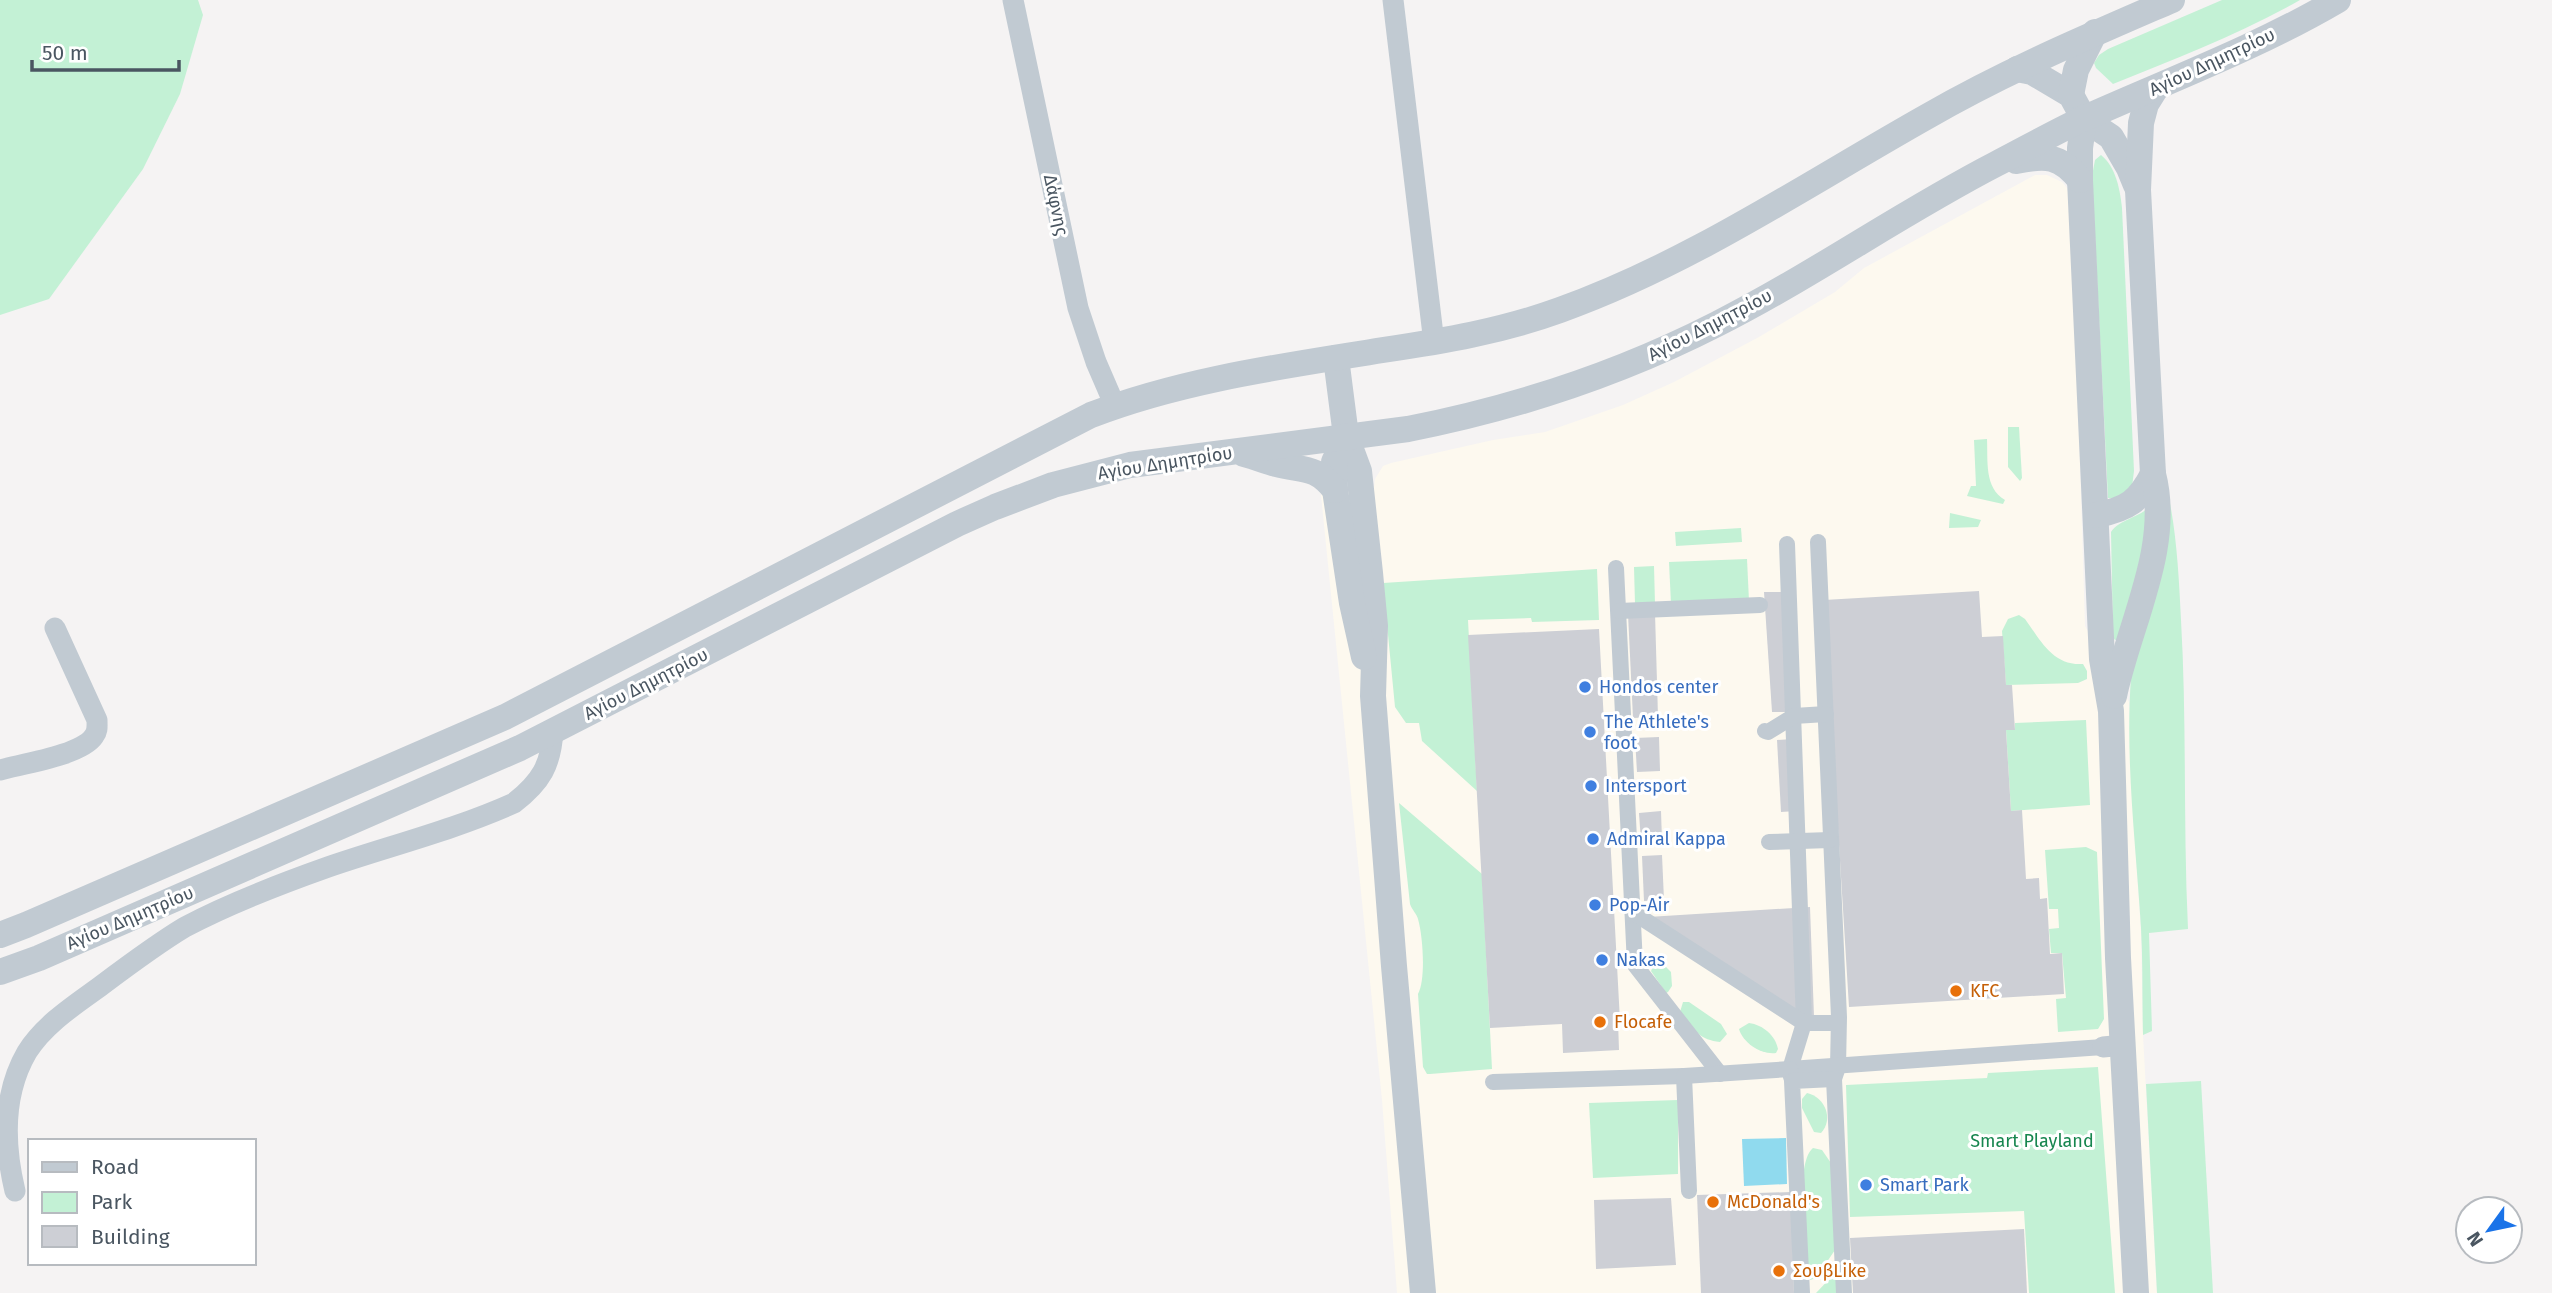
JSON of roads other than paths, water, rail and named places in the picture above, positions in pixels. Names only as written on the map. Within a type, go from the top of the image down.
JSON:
[{"type":"street","name":"Δάφνης","points":[[1013,0],[1078,308],[1096,362],[1115,406]]},
{"type":"street","points":[[1393,0],[1434,343]]},
{"type":"street","name":"Αγίου Δημητρίου","points":[[0,934],[505,717],[888,521],[1058,430],[1115,406],[1179,386],[1494,331],[1591,299],[1654,272],[1930,114],[2095,32],[2172,0]]},
{"type":"street","name":"Αγίου Δημητρίου","points":[[0,972],[39,958],[489,762],[995,507],[1053,485],[1130,465],[1408,429],[1562,390],[1653,355],[1751,306],[1993,165],[2084,119],[2268,37],[2339,0]]},
{"type":"street","points":[[2071,95],[2076,70],[2095,32]]},
{"type":"street","points":[[2017,69],[2032,72],[2071,95],[2084,119],[2111,137],[2129,168],[2137,190]]},
{"type":"street","points":[[2111,711],[2122,659],[2150,569],[2159,520],[2159,497],[2153,474],[2137,190],[2143,113],[2157,88]]},
{"type":"street","points":[[2084,119],[2080,180],[2102,659],[2111,711],[2118,958],[2113,1046],[2136,1293]]},
{"type":"street","points":[[1993,165],[2046,157],[2066,165],[2080,180]]},
{"type":"street","points":[[1336,358],[1346,436],[1362,487],[1375,626],[1373,696],[1423,1293]]},
{"type":"street","points":[[1346,436],[1334,463],[1335,490],[1352,603],[1373,696]]},
{"type":"street","points":[[1236,451],[1280,465],[1306,469],[1322,477],[1335,490]]},
{"type":"street","points":[[2097,514],[2118,510],[2135,501],[2144,492],[2153,474]]},
{"type":"street","points":[[1818,542],[1838,1023],[1836,1073],[1844,1293]]},
{"type":"street","points":[[1787,544],[1800,841],[1804,1023],[1791,1075],[1802,1293]]},
{"type":"street","points":[[1616,568],[1635,965],[1720,1074]]},
{"type":"street","points":[[1619,611],[1760,605]]},
{"type":"street","points":[[0,770],[76,750],[94,738],[97,731],[97,720],[55,628]]},
{"type":"street","points":[[1765,732],[1794,716],[1826,714]]},
{"type":"street","points":[[15,1191],[8,1163],[6,1130],[9,1103],[17,1075],[28,1052],[40,1035],[64,1013],[121,970],[185,928],[210,916],[326,868],[513,803],[526,794],[546,769],[552,751],[554,731]]},
{"type":"street","points":[[1769,842],[1830,840]]},
{"type":"street","points":[[1634,913],[1804,1023],[1838,1023]]},
{"type":"street","points":[[1493,1082],[1836,1073],[2113,1046]]},
{"type":"street","points":[[1684,1076],[1689,1191]]},
{"type":"water","points":[[1786,1138],[1787,1184],[1744,1186],[1742,1139]]},
{"type":"place","name":"Hondos center","points":[[1585,687]]},
{"type":"place","name":"The Athlete's foot","points":[[1590,732]]},
{"type":"place","name":"Intersport","points":[[1591,786]]},
{"type":"place","name":"Admiral Kappa","points":[[1593,839]]},
{"type":"place","name":"Pop-Air","points":[[1595,905]]},
{"type":"place","name":"Nakas","points":[[1602,960]]},
{"type":"place","name":"KFC","points":[[1956,991]]},
{"type":"place","name":"Flocafe","points":[[1600,1022]]},
{"type":"place","name":"Smart Park","points":[[1866,1185]]},
{"type":"place","name":"McDonald's","points":[[1713,1202]]},
{"type":"place","name":"ΣουβLike","points":[[1779,1271]]},
{"type":"park label","name":"Smart Playland","points":[[2032,1141]]}]
